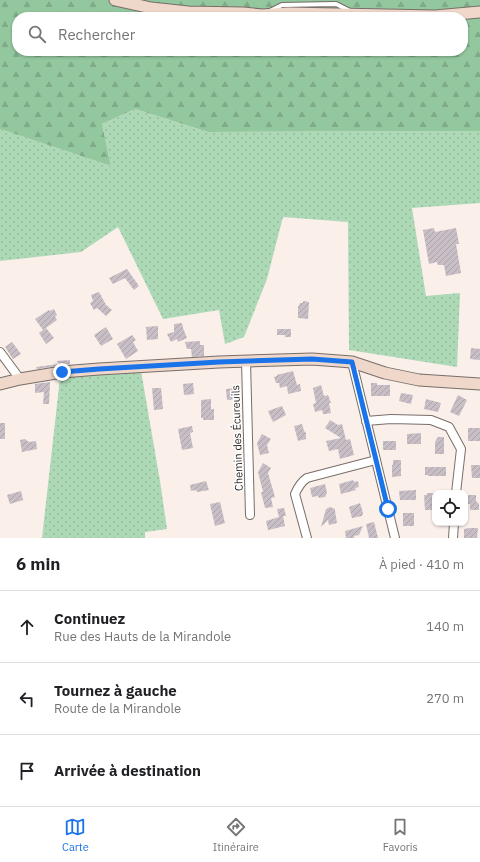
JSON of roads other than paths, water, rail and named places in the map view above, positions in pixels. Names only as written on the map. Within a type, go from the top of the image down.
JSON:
[{"type":"street","points":[[115,0],[151,8],[218,12]]},
{"type":"street","points":[[468,13],[480,12]]},
{"type":"street","points":[[0,352],[20,379]]},
{"type":"street","points":[[0,384],[62,372],[99,369],[312,359],[352,362],[385,373],[419,380],[480,384]]},
{"type":"street","name":"Chemin des Écureuils","points":[[246,361],[250,515]]},
{"type":"street","points":[[352,362],[395,538]]},
{"type":"street","points":[[366,421],[391,419],[431,420],[449,427],[461,449],[456,490]]},
{"type":"street","points":[[306,538],[296,494],[302,482],[307,478],[376,460]]},
{"type":"street","points":[[453,538],[454,526]]}]
